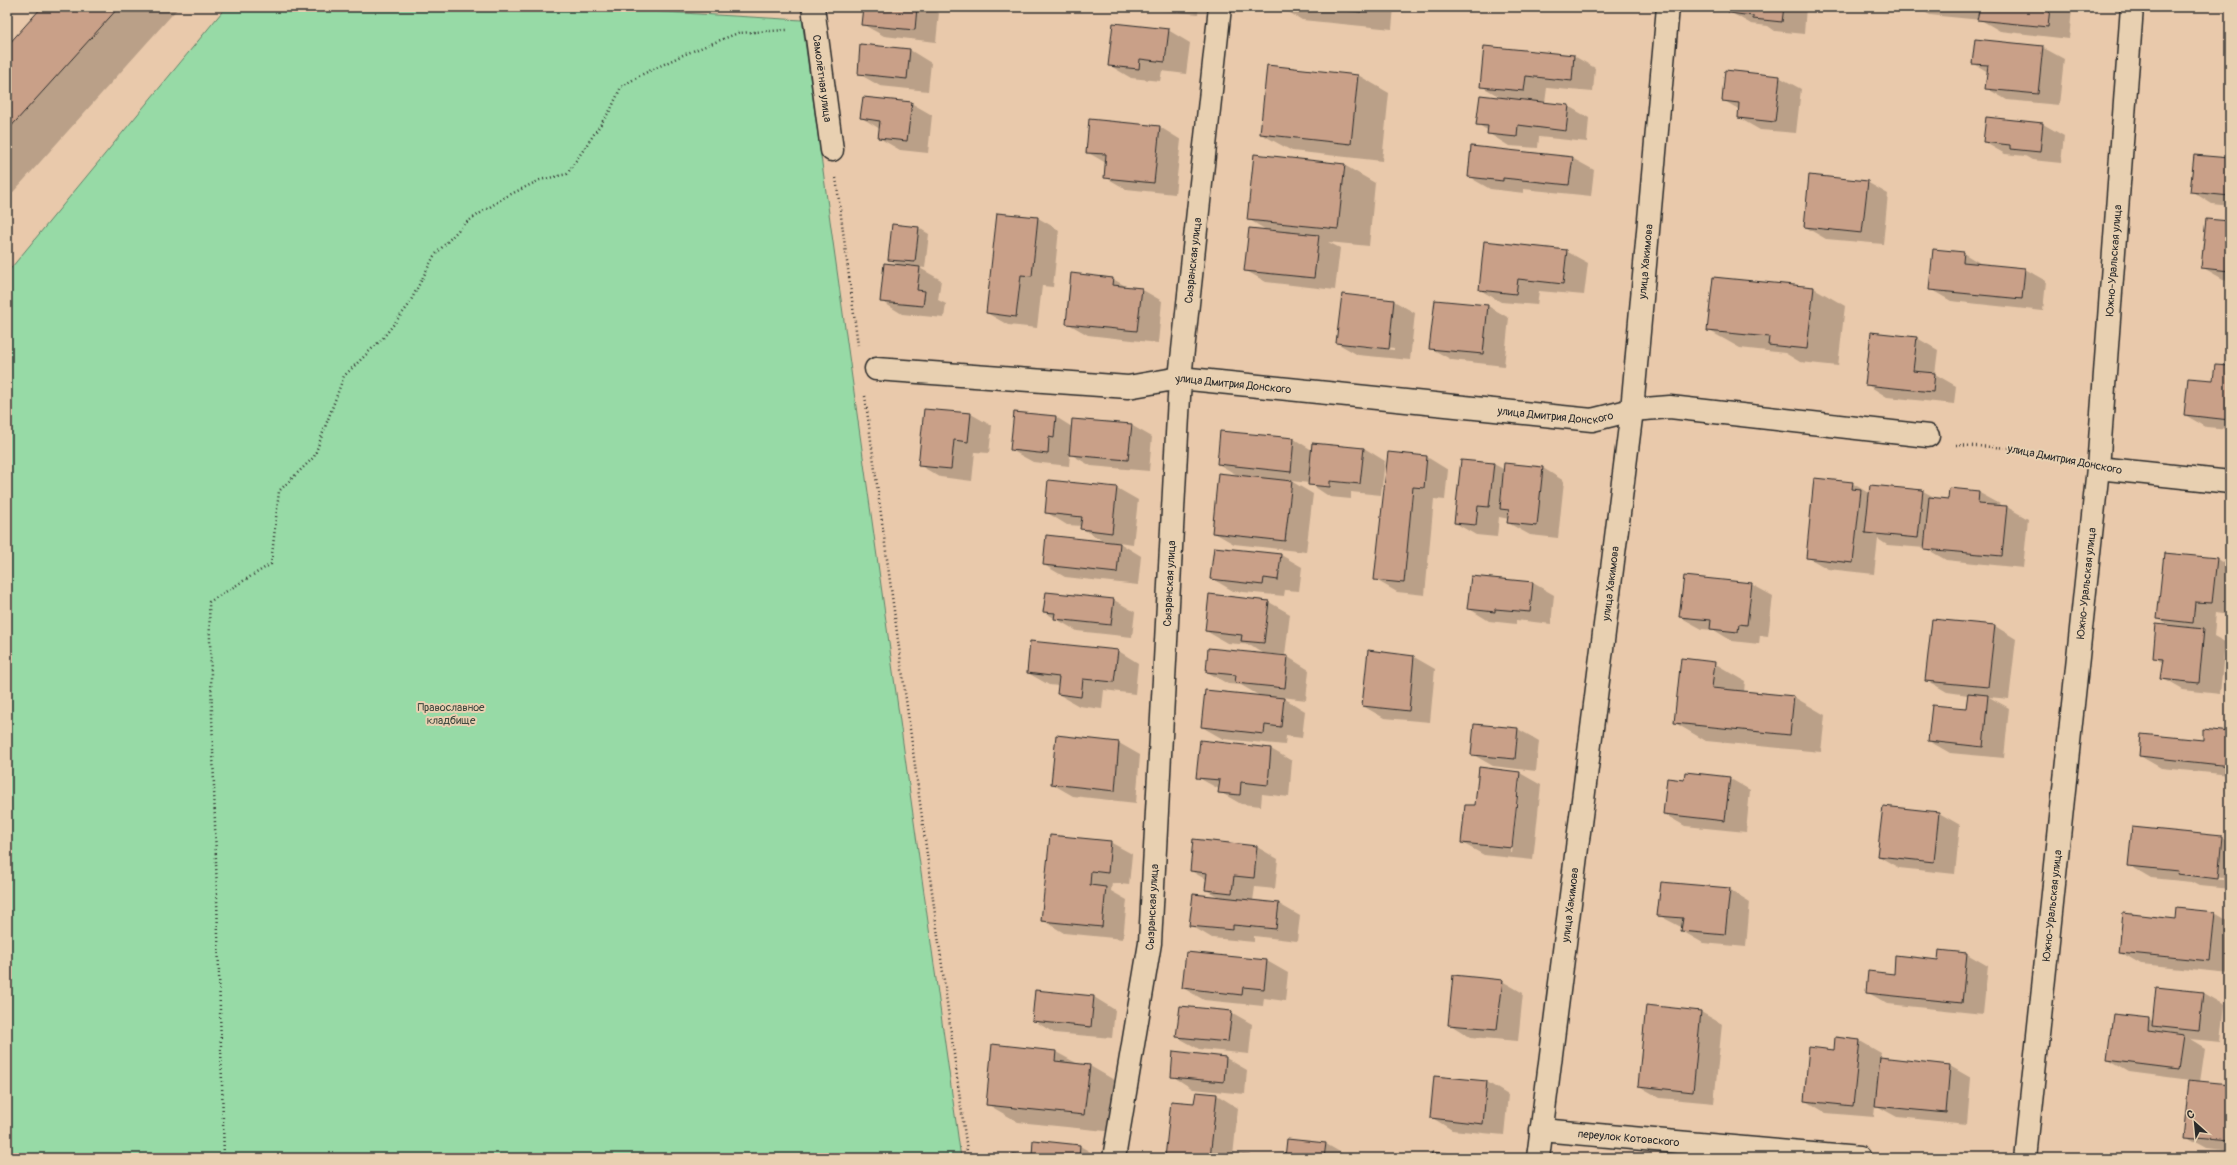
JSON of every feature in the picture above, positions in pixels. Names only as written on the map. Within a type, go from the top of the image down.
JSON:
[{"type":"street","name":"Сызранская улица","points":[[1114,1158],[1150,943],[1180,378],[1220,7]]},
{"type":"street","name":"улица Хакимова","points":[[1538,1158],[1632,410],[1668,7]]},
{"type":"street","name":"Южно-Уральская улица","points":[[2025,1158],[2098,468],[2132,7]]},
{"type":"street","name":"Самолётная улица","points":[[814,17],[832,150]]},
{"type":"street","name":"улица Дмитрия Донского","points":[[876,369],[1128,386],[1180,378],[1592,420],[1632,410],[1670,407],[1928,436]]},
{"type":"street","name":"улица Дмитрия Донского","points":[[2098,468],[2230,482]]},
{"type":"street","name":"переулок Котовского","points":[[1541,1130],[1859,1158]]},
{"type":"path","points":[[224,1158],[208,602],[270,564],[279,491],[314,458],[344,376],[383,338],[408,306],[434,256],[464,224],[505,197],[540,180],[567,174],[611,109],[621,87],[641,75],[683,55],[738,33],[814,17]]},
{"type":"path","points":[[832,150],[858,347]]},
{"type":"path","points":[[865,394],[968,1158]]},
{"type":"path","name":"улица Дмитрия Донского","points":[[1928,436],[1947,444],[2012,448],[2098,468]]},
{"type":"green space","name":"Православное кладбище","points":[[226,7],[579,7],[802,20],[961,1158],[7,1158],[7,273]]},
{"type":"building","points":[[42,7],[119,7],[7,131],[7,46]]},
{"type":"building","points":[[863,7],[917,7],[915,30],[861,25]]},
{"type":"building","points":[[1315,7],[1362,7],[1361,12]]},
{"type":"building","points":[[1729,7],[1784,7],[1782,22],[1753,19],[1753,16],[1729,13]]},
{"type":"building","points":[[1941,7],[2050,7],[2048,27],[1977,20],[1979,11]]},
{"type":"building","points":[[1113,23],[1169,29],[1165,62],[1140,59],[1139,69],[1108,66]]},
{"type":"building","points":[[1975,39],[2043,46],[2038,94],[1985,89],[1988,65],[1972,64]]},
{"type":"building","points":[[860,44],[910,49],[907,79],[858,74]]},
{"type":"building","points":[[1484,46],[1574,55],[1572,81],[1526,76],[1524,91],[1480,87]]},
{"type":"building","points":[[1267,65],[1358,75],[1351,144],[1260,134]]},
{"type":"building","points":[[1725,70],[1780,76],[1775,122],[1738,118],[1739,103],[1722,101]]},
{"type":"building","points":[[1480,95],[1569,105],[1566,131],[1518,125],[1517,137],[1487,134],[1488,126],[1476,125]]},
{"type":"building","points":[[863,97],[912,102],[907,141],[878,138],[880,121],[860,118]]},
{"type":"building","points":[[1986,117],[2043,123],[2040,152],[2010,149],[2010,145],[1983,142]]},
{"type":"building","points":[[1089,119],[1160,126],[1154,183],[1104,178],[1106,154],[1086,153]]},
{"type":"building","points":[[1471,146],[1573,157],[1569,185],[1503,178],[1503,181],[1468,177]]},
{"type":"building","points":[[1254,154],[1345,164],[1338,229],[1247,220]]},
{"type":"building","points":[[2194,155],[2230,158],[2230,196],[2190,192]]},
{"type":"building","points":[[1809,175],[1868,181],[1862,233],[1804,227]]},
{"type":"building","points":[[997,213],[1038,217],[1032,276],[1021,275],[1016,317],[986,313]]},
{"type":"building","points":[[2206,219],[2230,221],[2230,271],[2201,268]]},
{"type":"building","points":[[892,224],[919,227],[915,262],[888,260]]},
{"type":"building","points":[[1249,228],[1319,235],[1314,278],[1244,271]]},
{"type":"building","points":[[1484,241],[1567,250],[1563,284],[1518,279],[1516,294],[1479,290]]},
{"type":"building","points":[[1933,249],[1964,252],[1963,262],[2025,268],[2022,299],[1929,290]]},
{"type":"building","points":[[884,263],[920,267],[917,290],[925,291],[923,306],[880,302]]},
{"type":"building","points":[[1071,273],[1113,278],[1112,285],[1142,288],[1137,331],[1066,324]]},
{"type":"building","points":[[1713,277],[1814,287],[1807,349],[1768,345],[1769,337],[1707,331]]},
{"type":"building","points":[[1342,294],[1394,300],[1389,349],[1336,343]]},
{"type":"building","points":[[1435,300],[1488,305],[1483,354],[1429,349]]},
{"type":"building","points":[[1871,332],[1917,337],[1913,371],[1935,373],[1933,392],[1865,385]]},
{"type":"building","points":[[2215,365],[2230,366],[2230,420],[2184,415],[2188,378],[2213,380]]},
{"type":"building","points":[[924,409],[971,413],[968,442],[954,440],[951,469],[918,466]]},
{"type":"building","points":[[1014,412],[1056,416],[1054,438],[1049,437],[1048,454],[1010,450]]},
{"type":"building","points":[[1072,419],[1132,424],[1128,460],[1069,455]]},
{"type":"building","points":[[1220,431],[1294,438],[1291,472],[1217,464]]},
{"type":"building","points":[[1312,443],[1364,448],[1360,484],[1330,481],[1330,487],[1308,485]]},
{"type":"building","points":[[1388,452],[1427,456],[1424,488],[1413,487],[1404,583],[1374,580]]},
{"type":"building","points":[[1461,460],[1494,463],[1489,507],[1478,506],[1476,525],[1454,523]]},
{"type":"building","points":[[1504,463],[1543,467],[1537,526],[1507,523],[1509,510],[1500,509]]},
{"type":"building","points":[[1218,473],[1292,481],[1285,541],[1212,533]]},
{"type":"building","points":[[1814,478],[1853,482],[1852,489],[1861,490],[1853,563],[1806,558]]},
{"type":"building","points":[[1048,480],[1117,487],[1112,533],[1080,529],[1082,517],[1045,513]]},
{"type":"building","points":[[1870,485],[1923,490],[1918,538],[1865,533]]},
{"type":"building","points":[[1949,488],[1979,491],[1978,504],[2007,506],[2002,556],[1924,549],[1929,497],[1948,499]]},
{"type":"building","points":[[1046,535],[1120,543],[1117,573],[1043,565]]},
{"type":"building","points":[[1214,547],[1281,554],[1278,580],[1264,578],[1263,585],[1210,579]]},
{"type":"building","points":[[2164,553],[2217,558],[2212,603],[2195,602],[2193,623],[2157,619]]},
{"type":"building","points":[[1471,576],[1533,582],[1530,612],[1495,609],[1495,612],[1467,609]]},
{"type":"building","points":[[1684,576],[1752,583],[1747,625],[1739,624],[1738,632],[1710,629],[1711,620],[1679,617]]},
{"type":"building","points":[[1046,592],[1114,599],[1111,625],[1054,619],[1055,613],[1043,612]]},
{"type":"building","points":[[1209,594],[1269,601],[1264,643],[1241,641],[1242,635],[1205,631]]},
{"type":"building","points":[[1932,619],[1995,625],[1988,687],[1925,681]]},
{"type":"building","points":[[2156,624],[2204,629],[2199,683],[2160,679],[2163,659],[2153,658]]},
{"type":"building","points":[[1030,641],[1118,650],[1114,682],[1083,679],[1081,697],[1057,694],[1059,677],[1027,673]]},
{"type":"building","points":[[1208,648],[1288,656],[1285,688],[1235,683],[1236,675],[1206,672]]},
{"type":"building","points":[[1368,650],[1414,656],[1409,711],[1362,706]]},
{"type":"building","points":[[1681,658],[1715,662],[1712,688],[1794,696],[1790,735],[1674,723]]},
{"type":"building","points":[[1205,690],[1284,698],[1281,727],[1265,725],[1264,734],[1201,727]]},
{"type":"building","points":[[1968,693],[1988,695],[1983,747],[1928,741],[1932,705],[1966,708]]},
{"type":"building","points":[[1474,724],[1518,728],[1515,759],[1471,755]]},
{"type":"building","points":[[2203,729],[2230,732],[2230,766],[2139,756],[2141,734],[2203,740]]},
{"type":"building","points":[[1056,735],[1119,742],[1115,791],[1051,784]]},
{"type":"building","points":[[1200,740],[1271,748],[1268,785],[1241,782],[1240,795],[1218,793],[1220,780],[1196,778]]},
{"type":"building","points":[[1479,767],[1520,772],[1512,848],[1461,843],[1465,805],[1475,805]]},
{"type":"building","points":[[1685,772],[1730,777],[1725,821],[1663,814],[1667,778],[1684,780]]},
{"type":"building","points":[[1883,806],[1939,812],[1934,862],[1877,856]]},
{"type":"building","points":[[2132,827],[2222,836],[2218,879],[2177,874],[2178,871],[2128,866]]},
{"type":"building","points":[[1050,835],[1111,841],[1108,873],[1091,871],[1090,885],[1106,887],[1102,927],[1041,921]]},
{"type":"building","points":[[1193,839],[1257,846],[1254,878],[1234,876],[1232,893],[1205,890],[1207,873],[1190,871]]},
{"type":"building","points":[[1661,882],[1730,888],[1725,935],[1681,931],[1683,918],[1657,916]]},
{"type":"building","points":[[1193,894],[1279,903],[1276,929],[1233,925],[1233,930],[1189,926]]},
{"type":"building","points":[[2176,908],[2215,912],[2210,961],[2119,952],[2123,913],[2175,919]]},
{"type":"building","points":[[1939,950],[1967,953],[1962,1003],[1866,993],[1868,971],[1894,974],[1895,955],[1938,960]]},
{"type":"building","points":[[1186,952],[1267,960],[1264,989],[1243,987],[1242,995],[1182,988]]},
{"type":"building","points":[[1453,975],[1503,980],[1497,1029],[1448,1025]]},
{"type":"building","points":[[2156,987],[2203,992],[2199,1031],[2152,1026]]},
{"type":"building","points":[[1035,990],[1094,996],[1091,1027],[1032,1021]]},
{"type":"building","points":[[1646,1005],[1701,1011],[1693,1092],[1638,1086]]},
{"type":"building","points":[[1180,1006],[1232,1011],[1228,1042],[1176,1037]]},
{"type":"building","points":[[2113,1014],[2149,1018],[2148,1030],[2184,1035],[2179,1069],[2107,1060]]},
{"type":"building","points":[[1835,1037],[1860,1040],[1853,1106],[1804,1101],[1809,1047],[1834,1050]]},
{"type":"building","points":[[992,1044],[1056,1051],[1055,1061],[1090,1065],[1084,1115],[986,1105]]},
{"type":"building","points":[[1173,1051],[1226,1057],[1224,1082],[1171,1077]]},
{"type":"building","points":[[1880,1057],[1950,1065],[1946,1113],[1875,1106]]},
{"type":"building","points":[[1434,1076],[1487,1081],[1483,1124],[1430,1118]]},
{"type":"building","points":[[2188,1080],[2230,1084],[2230,1143],[2182,1139]]},
{"type":"building","points":[[1196,1092],[1217,1094],[1210,1158],[1165,1158],[1171,1101],[1194,1103]]},
{"type":"building","points":[[1287,1139],[1326,1143],[1324,1158],[1285,1158]]},
{"type":"building","points":[[1033,1140],[1080,1145],[1079,1158],[1012,1158],[1013,1154],[1032,1156]]},
{"type":"building","points":[[1432,1152],[1476,1156],[1476,1158],[1431,1158]]},
{"type":"building","points":[[1222,1154],[1265,1157],[1221,1158]]}]
